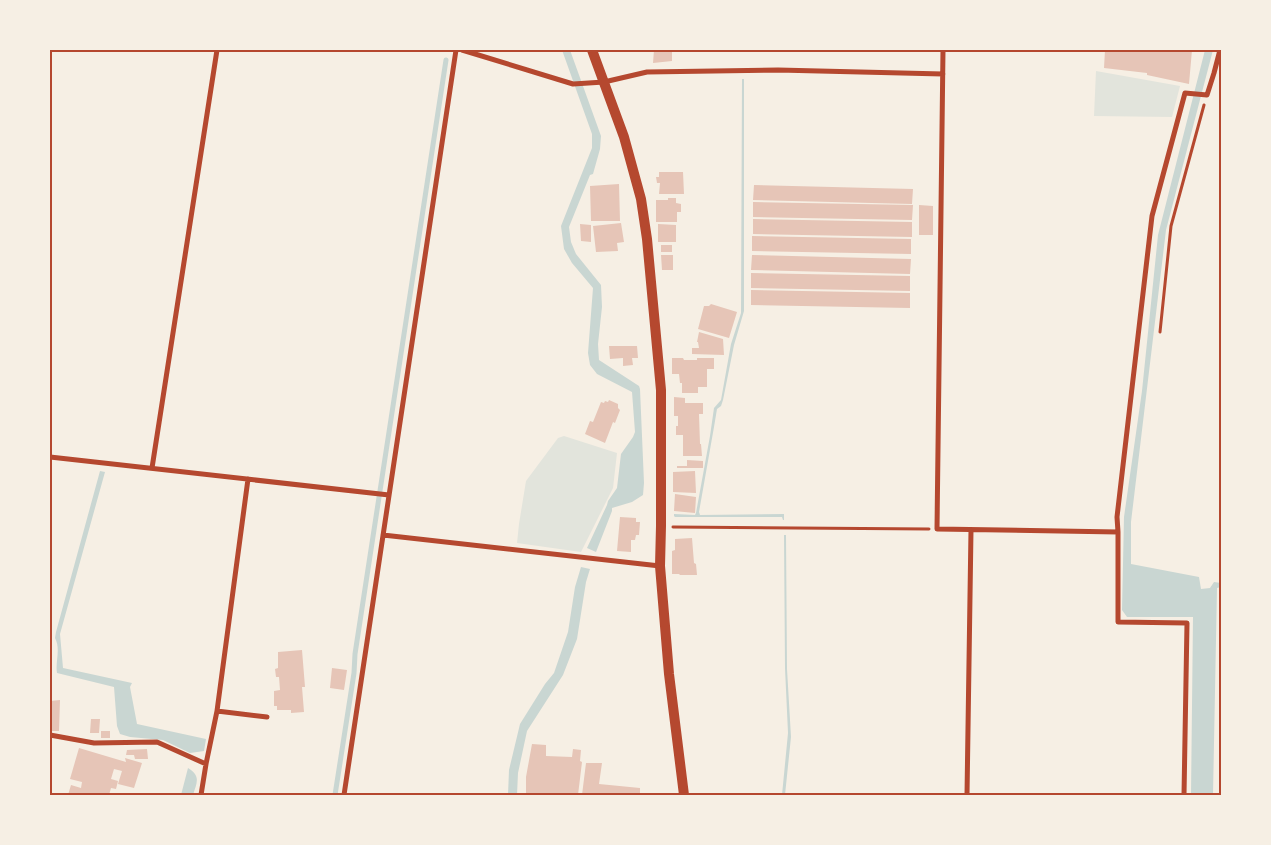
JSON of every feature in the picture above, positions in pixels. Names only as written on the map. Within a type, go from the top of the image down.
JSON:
[{"type":"main road","points":[[592,50],[624,137],[641,199],[647,239],[661,390],[662,526],[660,566],[669,674],[684,795]]},
{"type":"street","points":[[152,468],[217,50]]},
{"type":"street","points":[[344,795],[456,50]]},
{"type":"street","points":[[462,50],[573,84],[604,82],[647,72],[778,70],[943,74]]},
{"type":"street","points":[[943,50],[937,529],[1118,532]]},
{"type":"street","points":[[1184,795],[1187,622],[1118,622],[1117,517],[1152,216],[1185,93],[1207,95],[1220,50]]},
{"type":"street","points":[[50,457],[389,494]]},
{"type":"street","points":[[201,795],[217,711],[248,479]]},
{"type":"street","points":[[967,795],[971,530]]},
{"type":"street","points":[[383,535],[660,566]]},
{"type":"street","points":[[217,711],[267,717]]},
{"type":"street","points":[[50,735],[94,743],[157,742],[206,764]]},
{"type":"path","points":[[1160,332],[1171,226],[1207,95]]},
{"type":"path","points":[[662,526],[937,529]]},
{"type":"shaded area","points":[[562,50],[570,50],[601,136],[600,149],[593,174],[590,175],[569,227],[571,242],[576,254],[601,285],[602,307],[598,344],[599,360],[639,386],[640,389],[643,495],[632,502],[612,508],[596,552],[587,548],[608,501],[617,488],[621,454],[635,432],[632,392],[597,374],[590,365],[588,353],[593,288],[572,263],[564,249],[561,226],[592,148],[592,134]]},
{"type":"shaded area","points":[[1205,50],[1213,50],[1166,230],[1131,522],[1131,564],[1199,577],[1201,589],[1210,588],[1214,582],[1221,583],[1221,587],[1217,588],[1213,795],[1191,795],[1193,617],[1127,617],[1122,610],[1124,517],[1142,391],[1158,235]]},
{"type":"shaded area","points":[[1096,71],[1180,86],[1172,117],[1094,116]]},
{"type":"shaded area","points":[[742,79],[744,79],[744,311],[734,345],[723,400],[721,406],[717,409],[699,512],[700,515],[784,514],[784,520],[782,517],[675,517],[674,514],[695,515],[696,513],[714,408],[721,400],[731,344],[741,313]]},
{"type":"shaded area","points":[[564,436],[617,453],[613,488],[581,552],[517,543],[526,481],[558,438]]},
{"type":"shaded area","points":[[100,471],[105,472],[60,634],[63,668],[132,683],[130,687],[137,724],[206,739],[204,751],[190,753],[163,740],[130,737],[120,734],[117,726],[114,687],[57,673],[58,651],[55,638],[56,632]]},
{"type":"shaded area","points":[[784,535],[786,535],[787,669],[791,737],[785,795],[782,795],[788,733],[785,668]]},
{"type":"shaded area","points":[[581,567],[590,569],[586,582],[577,639],[563,675],[527,731],[518,773],[517,795],[508,795],[509,770],[520,724],[554,673],[568,632],[575,587]]},
{"type":"shaded area","points":[[188,768],[195,774],[196,786],[193,795],[181,795]]},
{"type":"building","points":[[654,50],[672,50],[672,61],[653,63]]},
{"type":"building","points":[[1105,50],[1192,50],[1189,84],[1147,75],[1147,73],[1104,68]]},
{"type":"building","points":[[659,172],[683,172],[684,194],[659,194],[660,183],[657,183],[656,177],[659,177]]},
{"type":"building","points":[[619,184],[620,221],[591,221],[590,186]]},
{"type":"building","points":[[754,185],[913,189],[912,204],[753,200]]},
{"type":"building","points":[[668,198],[676,198],[676,203],[681,204],[681,212],[677,212],[677,222],[656,222],[656,200],[668,200]]},
{"type":"building","points":[[753,202],[913,205],[912,220],[753,217]]},
{"type":"building","points":[[919,205],[933,206],[933,235],[919,235]]},
{"type":"building","points":[[753,219],[912,222],[912,237],[753,234]]},
{"type":"building","points":[[621,223],[624,242],[617,243],[618,251],[596,252],[593,226]]},
{"type":"building","points":[[580,224],[591,225],[591,242],[581,241]]},
{"type":"building","points":[[658,224],[676,225],[676,242],[658,242]]},
{"type":"building","points":[[752,236],[911,239],[911,254],[752,251]]},
{"type":"building","points":[[661,245],[672,245],[672,252],[661,252]]},
{"type":"building","points":[[661,255],[673,255],[673,270],[662,270]]},
{"type":"building","points":[[752,255],[911,259],[910,274],[751,270]]},
{"type":"building","points":[[751,273],[910,276],[910,291],[751,288]]},
{"type":"building","points":[[751,290],[910,293],[910,308],[751,305]]},
{"type":"building","points":[[711,304],[737,312],[729,338],[698,329],[704,306]]},
{"type":"building","points":[[699,332],[723,339],[724,355],[692,354],[692,348],[699,348],[697,342]]},
{"type":"building","points":[[609,346],[637,346],[638,358],[632,358],[633,365],[623,366],[623,358],[610,359]]},
{"type":"building","points":[[672,358],[697,360],[697,358],[714,358],[714,369],[707,369],[707,387],[698,387],[698,393],[682,393],[682,383],[680,383],[679,374],[672,374]]},
{"type":"building","points":[[674,397],[685,398],[685,403],[703,403],[703,414],[699,414],[702,456],[683,456],[683,435],[676,435],[678,416],[674,416]]},
{"type":"building","points":[[609,400],[618,404],[620,410],[605,443],[585,434],[590,421],[593,422],[601,402],[608,402]]},
{"type":"building","points":[[687,460],[703,461],[703,468],[677,468],[677,466],[687,466]]},
{"type":"building","points":[[695,471],[696,493],[673,492],[673,472]]},
{"type":"building","points":[[675,494],[696,497],[695,513],[674,511]]},
{"type":"building","points":[[620,517],[636,518],[636,522],[640,522],[639,535],[636,535],[635,540],[631,540],[631,552],[617,551]]},
{"type":"building","points":[[692,538],[697,575],[672,574],[672,551],[675,550],[675,539]]},
{"type":"building","points":[[302,650],[305,687],[302,687],[304,712],[291,713],[291,710],[277,710],[277,706],[274,706],[274,691],[280,690],[279,677],[276,677],[275,669],[278,668],[278,652]]},
{"type":"building","points":[[332,668],[347,670],[344,690],[330,688]]},
{"type":"building","points":[[60,700],[59,731],[50,731],[50,701]]},
{"type":"building","points":[[91,719],[100,719],[99,733],[90,733]]},
{"type":"building","points":[[101,731],[110,731],[110,738],[101,738]]},
{"type":"building","points":[[532,744],[546,745],[546,756],[572,757],[573,749],[581,750],[580,761],[582,762],[578,795],[526,795],[526,777]]},
{"type":"building","points":[[79,748],[126,762],[125,758],[142,763],[134,788],[118,784],[122,771],[114,769],[111,779],[118,781],[116,789],[111,788],[109,795],[68,795],[71,785],[81,788],[82,782],[70,779]]},
{"type":"building","points":[[147,749],[148,759],[135,759],[134,755],[126,755],[127,750]]},
{"type":"building","points":[[586,763],[602,763],[599,784],[640,788],[640,795],[582,795]]},
{"type":"waterway","points":[[335,795],[446,60]]}]
